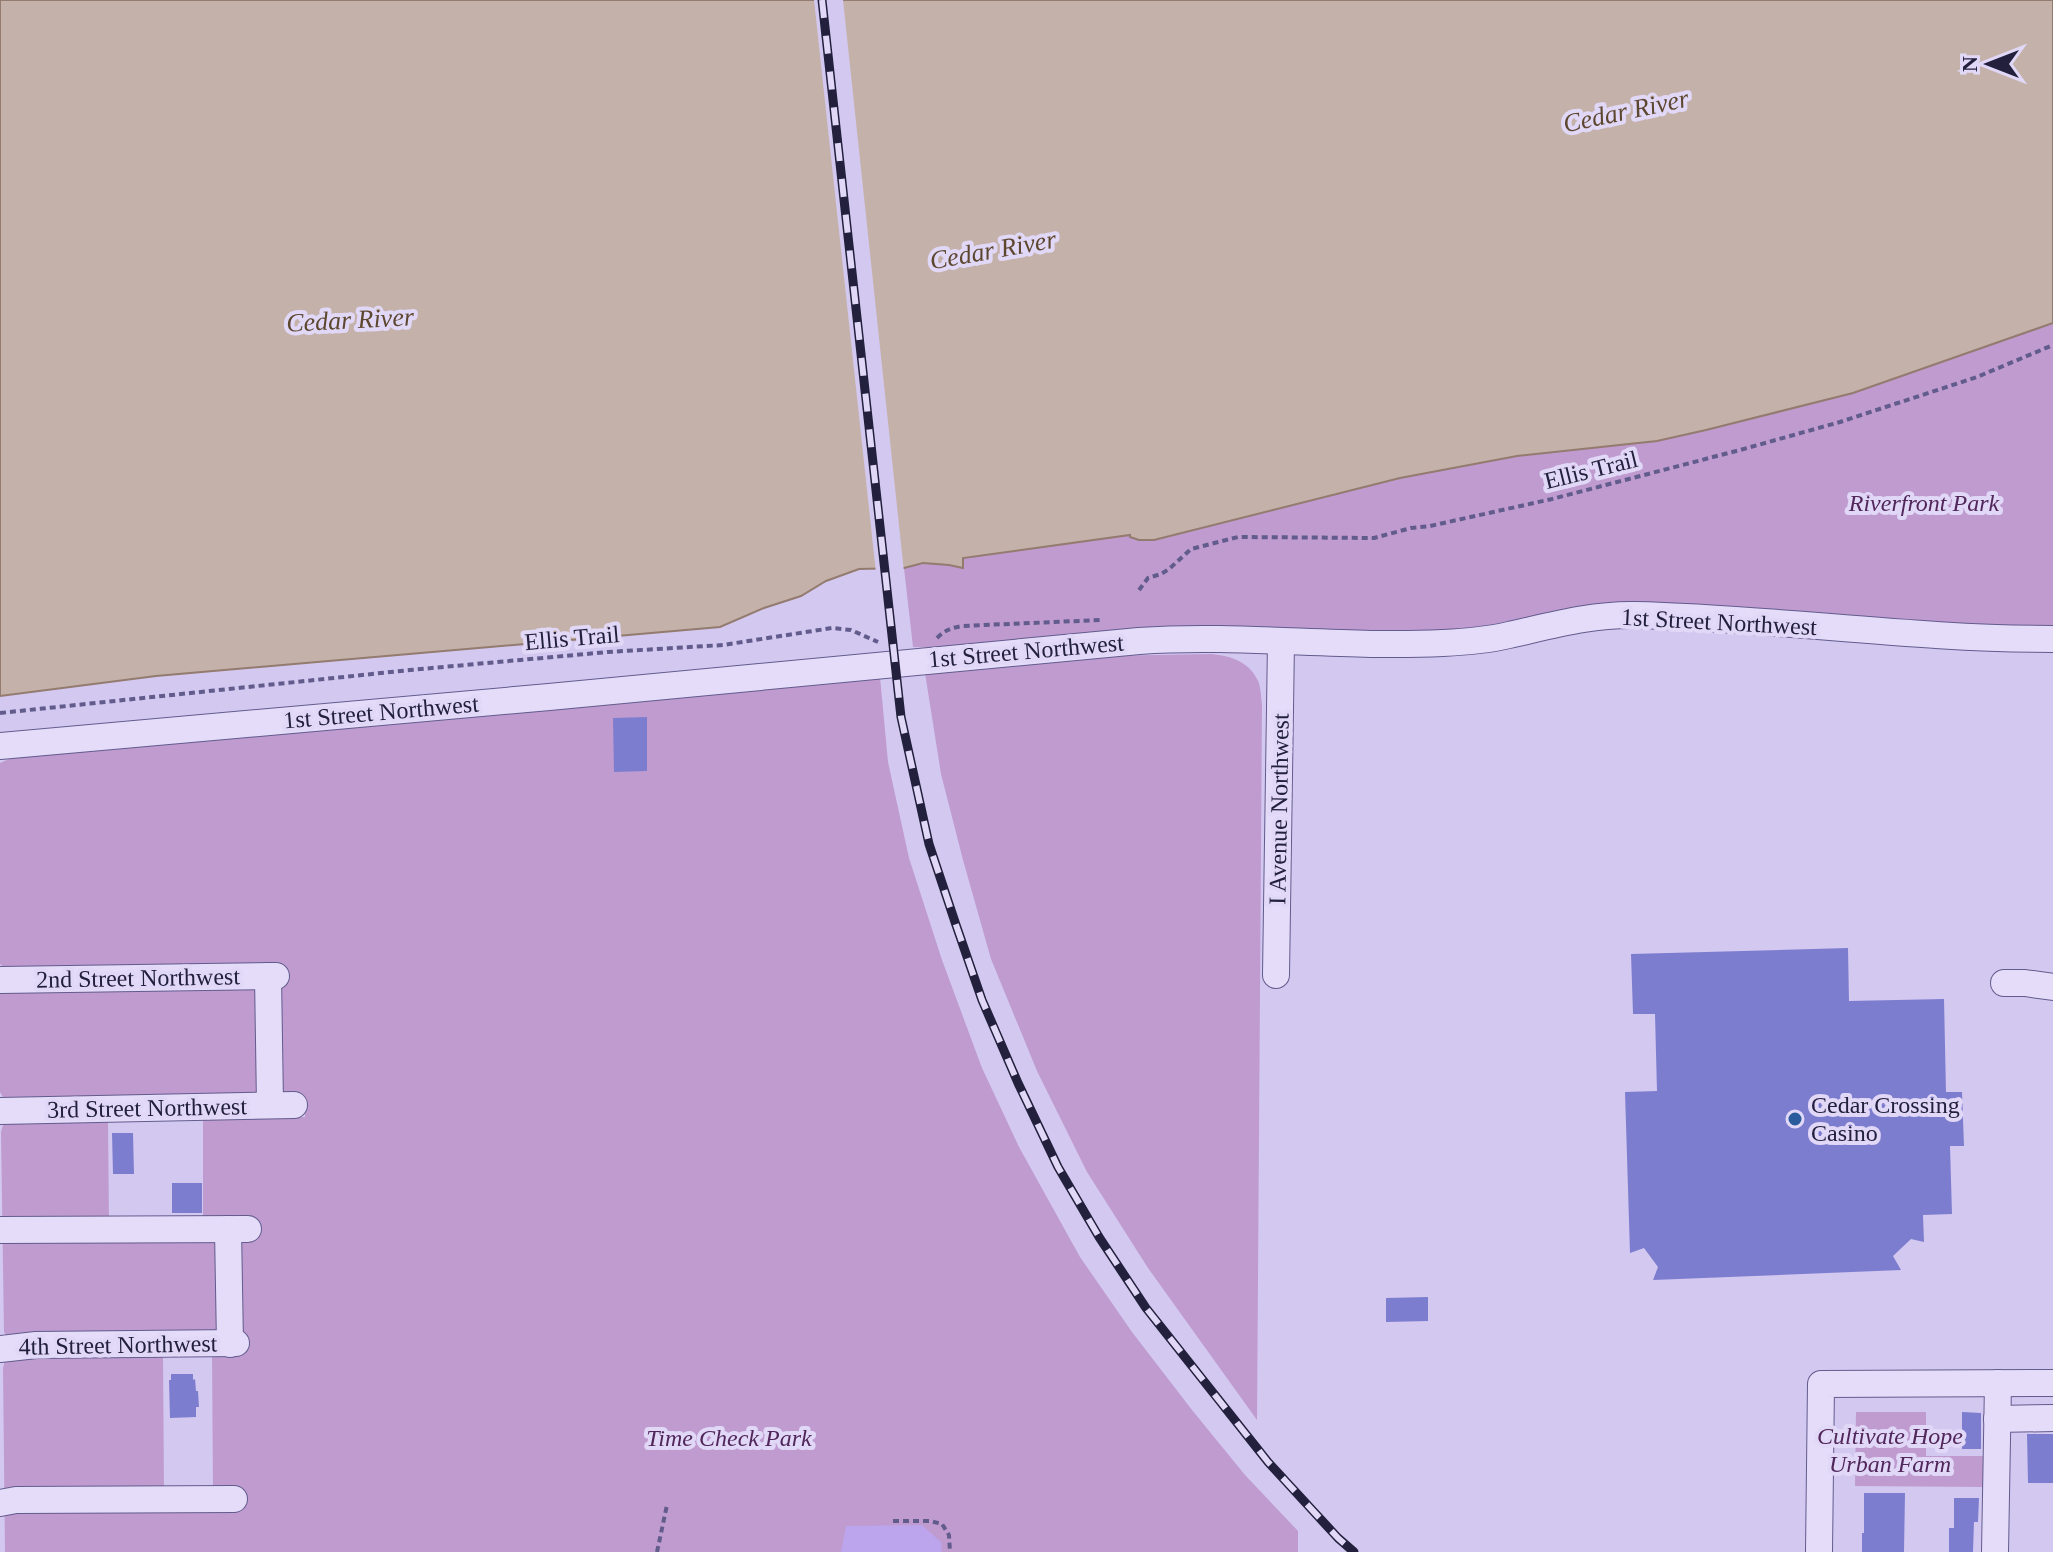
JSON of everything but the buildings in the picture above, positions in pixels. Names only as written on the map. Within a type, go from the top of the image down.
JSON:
[{"type":"street","name":"1st Street Northwest","points":[[0,746],[1139,641],[1443,643],[1506,636],[1561,622],[1630,615],[1684,616],[1986,639],[2053,639]]},
{"type":"street","name":"I Avenue Northwest","points":[[1276,975],[1281,642]]},
{"type":"street","name":"2nd Street Northwest","points":[[0,980],[272,976],[282,1105]]},
{"type":"street","points":[[2053,977],[2014,983],[2053,987]]},
{"type":"street","name":"3rd Street Northwest","points":[[0,1111],[282,1105]]},
{"type":"street","name":"4th Street Northwest","points":[[0,1230],[238,1229],[233,1344],[36,1345],[0,1349]]},
{"type":"street","points":[[1995,1552],[1998,1383]]},
{"type":"street","points":[[1819,1552],[1821,1384],[2053,1383]]},
{"type":"street","points":[[1997,1419],[2053,1418]]},
{"type":"street","points":[[0,1503],[16,1500],[234,1499]]},
{"type":"path","name":"Ellis Trail","points":[[1139,590],[1148,578],[1169,569],[1191,549],[1208,543],[1238,537],[1374,538],[1522,506],[1840,422],[1977,377],[2053,345]]},
{"type":"path","points":[[931,641],[943,631],[962,626],[1112,619]]},
{"type":"path","name":"Ellis Trail","points":[[0,713],[410,670],[723,645],[823,629],[851,630],[883,645]]},
{"type":"path","points":[[657,1552],[667,1505]]},
{"type":"path","points":[[893,1521],[942,1524],[949,1535],[950,1552]]},
{"type":"green space","name":"Riverfront Park","points":[[2053,323],[2053,639],[1684,616],[1448,642],[1024,651],[913,647],[904,568],[934,564],[963,568],[962,558],[1130,535],[1139,540],[1154,540],[1400,478],[1517,455],[1657,441],[1853,393]]},
{"type":"green space","points":[[1212,654],[1232,658],[1249,668],[1258,682],[1262,705],[1257,1420],[1148,1268],[1087,1172],[1037,1071],[991,959],[963,860],[941,774],[925,673],[1098,656]]},
{"type":"green space","name":"Time Check Park","points":[[880,677],[888,762],[909,858],[982,1068],[1019,1147],[1080,1257],[1192,1410],[1245,1475],[1298,1531],[1298,1552],[5,1552],[3,1368],[5,1360],[11,1356],[163,1354],[164,1494],[213,1493],[212,1353],[7,1336],[4,1332],[3,1125],[9,1121],[108,1121],[109,1223],[203,1222],[203,1120],[305,1117],[305,1097],[4,1099],[0,1092],[0,993],[13,988],[0,964],[0,763],[11,758]]},
{"type":"green space","name":"Cultivate Hope Urban Farm","points":[[1856,1412],[1926,1412],[1926,1456],[1984,1456],[1983,1487],[1855,1486]]},
{"type":"sand","points":[[922,1525],[941,1542],[942,1552],[841,1552],[846,1526]]},
{"type":"water","name":"Cedar River","points":[[0,0],[2053,0],[2053,323],[1853,393],[1706,430],[1657,441],[1517,456],[1400,478],[1154,540],[1139,540],[1130,535],[963,558],[963,568],[923,563],[904,568],[859,569],[826,581],[801,596],[720,627],[156,676],[0,696]]},
{"type":"pier","points":[[814,0],[843,0],[904,572],[876,573]]},
{"type":"railway","points":[[822,0],[901,717],[929,844],[955,922],[982,1000],[1018,1083],[1058,1167],[1099,1237],[1146,1308],[1268,1462],[1354,1552]]},
{"type":"place","name":"Cedar Crossing Casino","points":[[1795,1119]]}]
